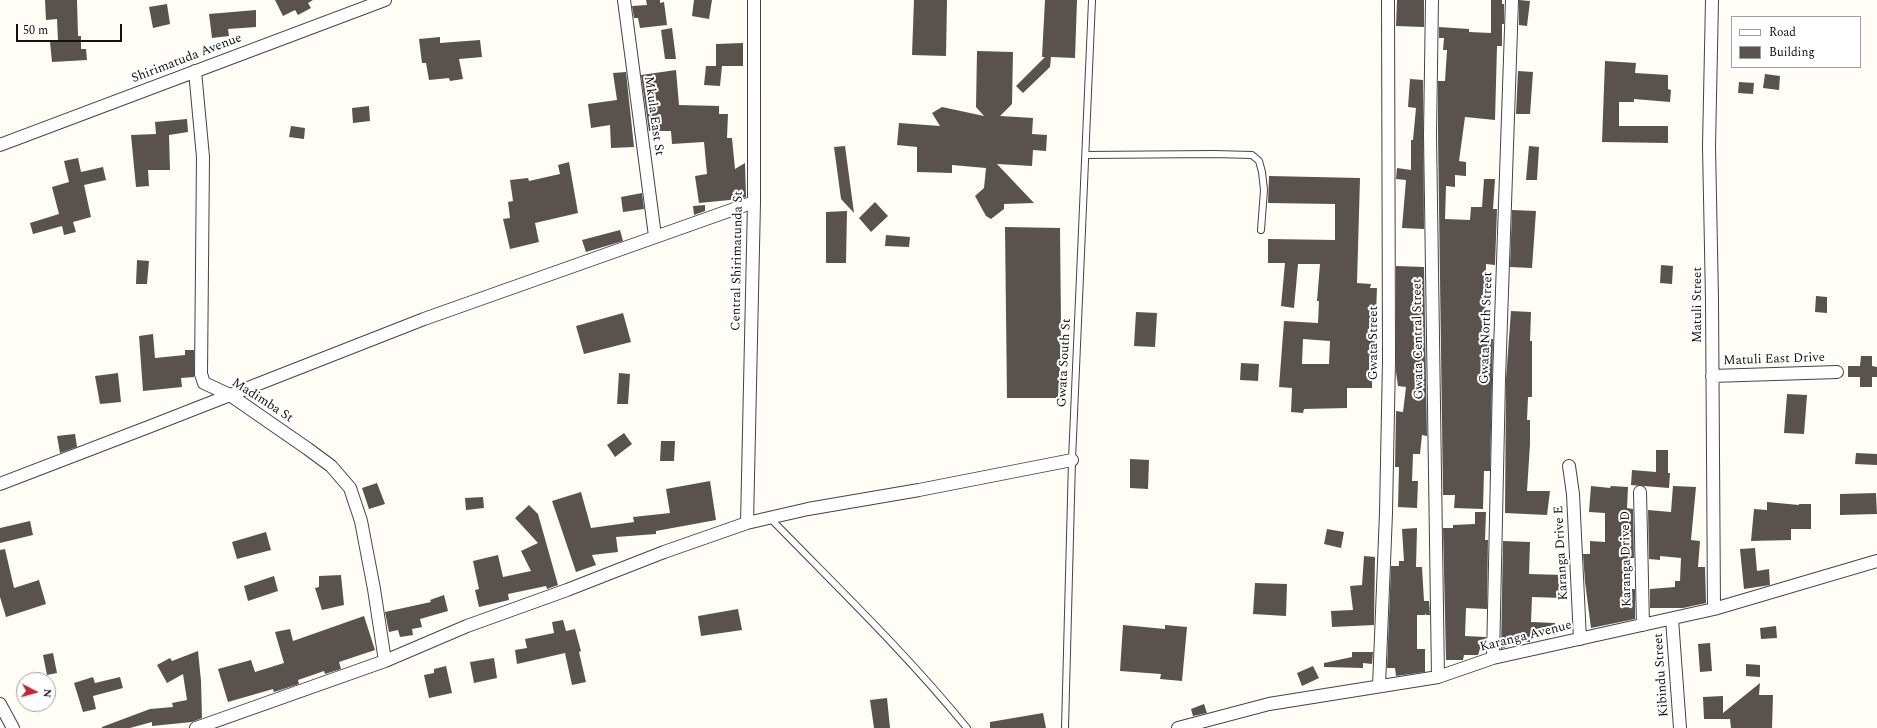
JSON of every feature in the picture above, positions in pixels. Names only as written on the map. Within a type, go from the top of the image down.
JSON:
[{"type":"street","name":"Shirimatuda Avenue","points":[[0,145],[385,0]]},
{"type":"street","name":"Mkula East St","points":[[624,0],[655,236]]},
{"type":"street","name":"Central Shirimatunda St","points":[[747,523],[754,202],[754,0]]},
{"type":"street","name":"Gwata Street","points":[[1380,686],[1386,513],[1388,360],[1388,0]]},
{"type":"street","name":"Gwata Central Street","points":[[1432,0],[1430,135],[1438,677]]},
{"type":"street","name":"Gwata North Street","points":[[1493,658],[1499,379],[1512,0]]},
{"type":"street","name":"Matuli Street","points":[[1712,0],[1709,146],[1714,609]]},
{"type":"street","name":"Madimba St","points":[[195,71],[203,157],[201,374],[204,383],[230,395],[331,466],[350,488],[361,521],[374,589],[385,661]]},
{"type":"street","points":[[0,484],[424,319],[754,202]]},
{"type":"street","name":"Matuli East Drive","points":[[1712,376],[1837,372]]},
{"type":"street","points":[[196,728],[385,661],[467,626],[567,590],[664,552],[747,523],[808,509],[919,490],[1072,460]]},
{"type":"street","name":"Karanga Drive E","points":[[1569,466],[1573,494],[1580,639]]},
{"type":"street","name":"Karanga Drive D","points":[[1640,492],[1643,625]]},
{"type":"street","name":"Karanga Avenue","points":[[1178,728],[1269,704],[1438,677],[1493,658],[1714,609],[1877,561]]},
{"type":"street","name":"Kibindu Street","points":[[1672,619],[1680,728]]},
{"type":"street","points":[[0,704],[13,728]]},
{"type":"lane","name":"Gwata South St","points":[[1065,728],[1072,460],[1092,0]]},
{"type":"lane","points":[[1086,155],[1252,155],[1259,161],[1262,172],[1264,190],[1261,230]]},
{"type":"lane","points":[[769,518],[881,630],[940,694],[967,728]]},
{"type":"building","points":[[45,0],[77,0],[78,36],[81,36],[81,49],[86,49],[87,60],[52,62],[50,42],[58,41],[57,19],[46,20]]},
{"type":"building","points":[[275,0],[313,0],[308,3],[311,8],[298,15],[295,10],[283,16]]},
{"type":"building","points":[[646,0],[660,0],[660,3],[664,2],[667,25],[640,28],[638,18],[634,18],[632,6],[647,5]]},
{"type":"building","points":[[694,0],[712,0],[709,19],[692,16]]},
{"type":"building","points":[[914,0],[947,0],[946,56],[912,55]]},
{"type":"building","points":[[1045,0],[1077,0],[1075,58],[1051,57],[1050,67],[1023,93],[1016,86],[1045,57],[1042,57]]},
{"type":"building","points":[[1397,0],[1424,0],[1424,27],[1396,26]]},
{"type":"building","points":[[1491,0],[1502,0],[1502,4],[1504,4],[1502,46],[1497,46],[1495,120],[1465,117],[1459,161],[1466,162],[1466,176],[1455,175],[1455,187],[1446,186],[1445,219],[1470,220],[1471,207],[1482,207],[1484,179],[1495,179],[1493,209],[1497,209],[1495,265],[1486,264],[1485,315],[1487,315],[1488,339],[1493,339],[1490,471],[1484,471],[1483,509],[1454,508],[1455,495],[1443,495],[1438,81],[1445,81],[1447,50],[1443,50],[1444,38],[1439,38],[1439,27],[1469,29],[1469,32],[1491,33]]},
{"type":"building","points":[[1519,0],[1530,1],[1527,26],[1519,25]]},
{"type":"building","points":[[167,4],[170,24],[153,28],[149,7]]},
{"type":"building","points":[[256,10],[256,27],[228,29],[229,36],[212,38],[209,14]]},
{"type":"building","points":[[672,28],[676,59],[665,59],[661,30]]},
{"type":"building","points":[[440,37],[440,43],[480,40],[482,57],[459,59],[463,79],[450,81],[449,78],[429,80],[426,63],[422,63],[419,39]]},
{"type":"building","points":[[743,43],[743,66],[722,66],[720,86],[704,85],[706,66],[716,66],[716,44]]},
{"type":"building","points":[[977,51],[1013,52],[1012,104],[1000,116],[1033,118],[1032,134],[1047,135],[1046,151],[1033,150],[1032,166],[997,164],[1034,203],[1004,204],[1004,209],[991,219],[986,216],[975,196],[984,188],[986,168],[952,165],[952,173],[917,172],[917,147],[897,145],[899,123],[940,126],[932,113],[942,107],[984,116],[976,107]]},
{"type":"building","points":[[1605,61],[1636,63],[1635,73],[1668,75],[1668,89],[1671,90],[1670,102],[1634,99],[1634,102],[1619,102],[1619,126],[1668,126],[1668,143],[1602,142]]},
{"type":"building","points":[[676,70],[679,105],[719,106],[719,114],[728,114],[727,138],[732,138],[735,169],[745,163],[746,197],[740,199],[699,203],[695,176],[707,174],[704,142],[672,144],[671,131],[649,131],[641,75]]},
{"type":"building","points":[[1518,71],[1533,72],[1530,114],[1516,114]]},
{"type":"building","points":[[626,72],[634,147],[611,148],[610,125],[591,128],[588,104],[617,100],[613,73]]},
{"type":"building","points":[[1765,74],[1780,76],[1779,90],[1763,88]]},
{"type":"building","points":[[1410,79],[1423,80],[1424,229],[1402,228],[1406,180],[1396,179],[1397,168],[1411,170],[1411,140],[1413,140],[1416,108],[1408,107]]},
{"type":"building","points":[[1739,82],[1754,83],[1753,94],[1738,93]]},
{"type":"building","points":[[369,106],[370,121],[353,123],[352,108]]},
{"type":"building","points":[[187,119],[188,132],[169,135],[170,170],[148,170],[149,186],[136,187],[131,135],[156,134],[155,122]]},
{"type":"building","points":[[291,126],[305,128],[304,139],[289,137]]},
{"type":"building","points":[[845,146],[854,213],[841,199],[834,147]]},
{"type":"building","points":[[1529,146],[1539,147],[1537,180],[1526,180]]},
{"type":"building","points":[[78,158],[81,172],[103,167],[106,180],[84,185],[91,217],[73,222],[76,232],[64,235],[62,226],[33,234],[30,223],[59,214],[52,187],[69,182],[64,161]]},
{"type":"building","points":[[569,162],[578,213],[535,223],[539,242],[510,249],[503,219],[510,218],[508,202],[513,201],[510,180],[528,178],[529,181],[560,174],[558,165]]},
{"type":"building","points":[[1269,176],[1360,178],[1357,283],[1371,284],[1370,288],[1377,288],[1374,361],[1372,361],[1372,388],[1347,388],[1347,408],[1304,409],[1303,413],[1291,412],[1292,388],[1279,387],[1284,321],[1318,323],[1319,301],[1317,301],[1320,264],[1298,264],[1294,308],[1281,306],[1285,263],[1268,263],[1268,239],[1335,240],[1335,204],[1268,203]],"holes":[[[1303,339],[1330,341],[1329,364],[1302,364]]]},
{"type":"building","points":[[642,193],[644,209],[623,212],[621,197]]},
{"type":"building","points":[[875,202],[888,216],[871,232],[859,218]]},
{"type":"building","points":[[705,205],[705,211],[694,215],[693,206]]},
{"type":"building","points":[[1512,210],[1536,211],[1532,268],[1510,267]]},
{"type":"building","points":[[847,211],[846,263],[826,263],[826,212]]},
{"type":"building","points":[[1005,227],[1060,228],[1061,324],[1059,398],[1007,398]]},
{"type":"building","points":[[620,230],[623,241],[586,252],[582,240]]},
{"type":"building","points":[[886,235],[910,237],[909,247],[885,246]]},
{"type":"building","points":[[137,260],[149,261],[147,284],[136,284]]},
{"type":"building","points":[[1661,265],[1673,266],[1672,284],[1660,283]]},
{"type":"building","points":[[1396,266],[1424,267],[1427,436],[1422,435],[1420,454],[1413,454],[1412,481],[1418,481],[1417,508],[1398,507],[1399,467],[1395,467],[1396,411],[1403,412],[1406,387],[1398,386],[1396,372]]},
{"type":"building","points":[[1816,296],[1827,297],[1827,313],[1815,312]]},
{"type":"building","points":[[1511,311],[1531,312],[1530,341],[1532,341],[1532,397],[1528,397],[1527,420],[1530,420],[1530,444],[1527,491],[1550,491],[1547,515],[1505,513],[1506,379]]},
{"type":"building","points":[[1136,312],[1157,313],[1155,347],[1134,346]]},
{"type":"building","points":[[623,313],[631,342],[584,354],[576,326]]},
{"type":"building","points":[[153,334],[155,358],[185,355],[185,350],[194,350],[194,377],[181,378],[182,387],[143,391],[139,336]]},
{"type":"building","points":[[1861,356],[1872,356],[1872,366],[1877,367],[1877,377],[1872,377],[1872,387],[1860,387],[1860,377],[1848,377],[1848,366],[1860,366]]},
{"type":"building","points":[[1241,363],[1259,364],[1258,381],[1240,380]]},
{"type":"building","points":[[118,373],[121,402],[100,404],[95,376]]},
{"type":"building","points":[[619,373],[630,374],[628,404],[617,404]]},
{"type":"building","points":[[1787,394],[1807,395],[1804,434],[1784,433]]},
{"type":"building","points":[[624,433],[632,444],[615,457],[607,445]]},
{"type":"building","points":[[75,434],[77,447],[60,453],[57,436]]},
{"type":"building","points":[[661,441],[675,441],[674,461],[660,461]]},
{"type":"building","points":[[1656,450],[1668,450],[1668,473],[1670,473],[1669,488],[1631,485],[1632,470],[1656,472]]},
{"type":"building","points":[[1856,453],[1877,454],[1877,465],[1855,464]]},
{"type":"building","points":[[1130,459],[1149,460],[1148,489],[1130,488]]},
{"type":"building","points":[[710,481],[716,520],[656,531],[656,534],[616,537],[618,552],[592,555],[596,565],[576,572],[552,501],[581,492],[591,528],[634,522],[633,517],[670,513],[666,489]]},
{"type":"building","points":[[377,483],[385,504],[369,509],[362,488]]},
{"type":"building","points":[[1591,486],[1610,488],[1611,486],[1628,487],[1627,508],[1633,509],[1634,558],[1629,558],[1629,589],[1635,589],[1635,619],[1591,628],[1583,554],[1590,554],[1590,541],[1605,542],[1605,513],[1589,512]]},
{"type":"building","points":[[1673,486],[1696,487],[1691,540],[1700,541],[1698,567],[1705,567],[1706,603],[1683,608],[1650,608],[1650,589],[1675,587],[1675,581],[1680,581],[1681,558],[1660,556],[1660,560],[1649,559],[1648,510],[1671,512]]},
{"type":"building","points":[[1876,493],[1877,514],[1840,515],[1840,494]]},
{"type":"building","points":[[483,497],[484,508],[466,510],[465,498]]},
{"type":"building","points":[[1767,502],[1799,505],[1811,504],[1811,529],[1791,529],[1791,540],[1751,541],[1754,509],[1767,510]]},
{"type":"building","points":[[529,505],[538,514],[558,585],[547,589],[546,586],[508,594],[509,600],[479,607],[475,590],[479,589],[473,561],[498,555],[503,577],[531,571],[521,551],[538,543],[515,518]]},
{"type":"building","points":[[1475,512],[1486,512],[1485,540],[1488,540],[1487,609],[1466,608],[1465,636],[1486,637],[1486,649],[1480,649],[1478,655],[1464,655],[1463,660],[1446,660],[1443,528],[1453,528],[1453,525],[1475,524]]},
{"type":"building","points":[[30,521],[33,535],[0,543],[0,528]]},
{"type":"building","points":[[1417,528],[1416,567],[1422,567],[1424,601],[1429,601],[1430,615],[1426,615],[1425,613],[1425,615],[1417,615],[1417,649],[1425,649],[1425,672],[1396,676],[1395,668],[1387,668],[1391,566],[1399,566],[1399,561],[1404,561],[1402,529]]},
{"type":"building","points":[[1327,529],[1344,532],[1341,548],[1324,544]]},
{"type":"building","points":[[266,532],[271,550],[237,559],[232,542]]},
{"type":"building","points":[[1503,541],[1530,542],[1529,574],[1563,575],[1562,598],[1532,597],[1531,622],[1555,623],[1555,635],[1530,634],[1530,642],[1507,641],[1506,647],[1501,649]]},
{"type":"building","points":[[1755,548],[1757,571],[1769,569],[1770,585],[1744,589],[1740,549]]},
{"type":"building","points":[[5,549],[14,588],[39,580],[46,604],[6,617],[0,597],[0,550]]},
{"type":"building","points":[[1364,556],[1375,557],[1374,625],[1332,627],[1331,611],[1353,610],[1350,586],[1362,585]]},
{"type":"building","points":[[341,575],[344,605],[322,610],[315,588],[319,587],[319,576]]},
{"type":"building","points":[[274,576],[278,591],[248,601],[244,586]]},
{"type":"building","points":[[1255,583],[1287,584],[1286,616],[1253,614]]},
{"type":"building","points":[[444,595],[448,611],[420,619],[422,627],[412,629],[413,635],[400,637],[398,630],[389,632],[385,612],[431,602],[430,600]]},
{"type":"building","points":[[738,609],[742,630],[701,636],[698,616]]},
{"type":"building","points":[[364,616],[375,650],[339,662],[341,669],[325,674],[324,671],[298,680],[299,684],[274,692],[273,689],[228,702],[218,669],[251,660],[255,672],[284,663],[275,632],[290,629],[293,641]]},
{"type":"building","points":[[563,620],[566,631],[575,629],[581,651],[579,652],[586,682],[572,685],[565,653],[517,664],[515,650],[527,648],[525,639],[554,633],[552,622]]},
{"type":"building","points":[[1123,625],[1165,629],[1165,625],[1187,627],[1182,681],[1160,679],[1161,674],[1120,671]]},
{"type":"building","points":[[1776,626],[1777,638],[1761,639],[1760,628]]},
{"type":"building","points":[[1710,643],[1712,671],[1700,672],[1698,644]]},
{"type":"building","points":[[198,651],[201,681],[202,718],[192,722],[152,726],[152,722],[130,728],[102,728],[150,709],[173,707],[172,703],[187,700],[183,674],[167,683],[157,665],[170,658],[172,661]]},
{"type":"building","points":[[1352,652],[1373,652],[1372,664],[1363,663],[1363,668],[1324,667],[1324,663],[1352,657]]},
{"type":"building","points":[[53,653],[57,673],[46,672],[43,655]]},
{"type":"building","points":[[494,658],[497,678],[474,683],[470,662]]},
{"type":"building","points":[[1746,664],[1760,665],[1760,677],[1746,676]]},
{"type":"building","points":[[446,666],[452,693],[429,698],[424,675],[434,673],[434,669]]},
{"type":"building","points":[[1313,666],[1319,678],[1302,686],[1297,673]]},
{"type":"building","points":[[93,677],[95,683],[120,677],[123,688],[93,696],[96,709],[83,712],[74,683]]},
{"type":"building","points":[[1760,683],[1759,695],[1773,695],[1772,728],[1731,728],[1730,719],[1704,719],[1703,697],[1723,696],[1723,713]]},
{"type":"building","points":[[887,698],[890,728],[874,728],[870,700]]},
{"type":"building","points":[[1204,704],[1207,713],[1193,716],[1191,709]]},
{"type":"building","points":[[1043,713],[1046,728],[990,728],[990,722]]}]
